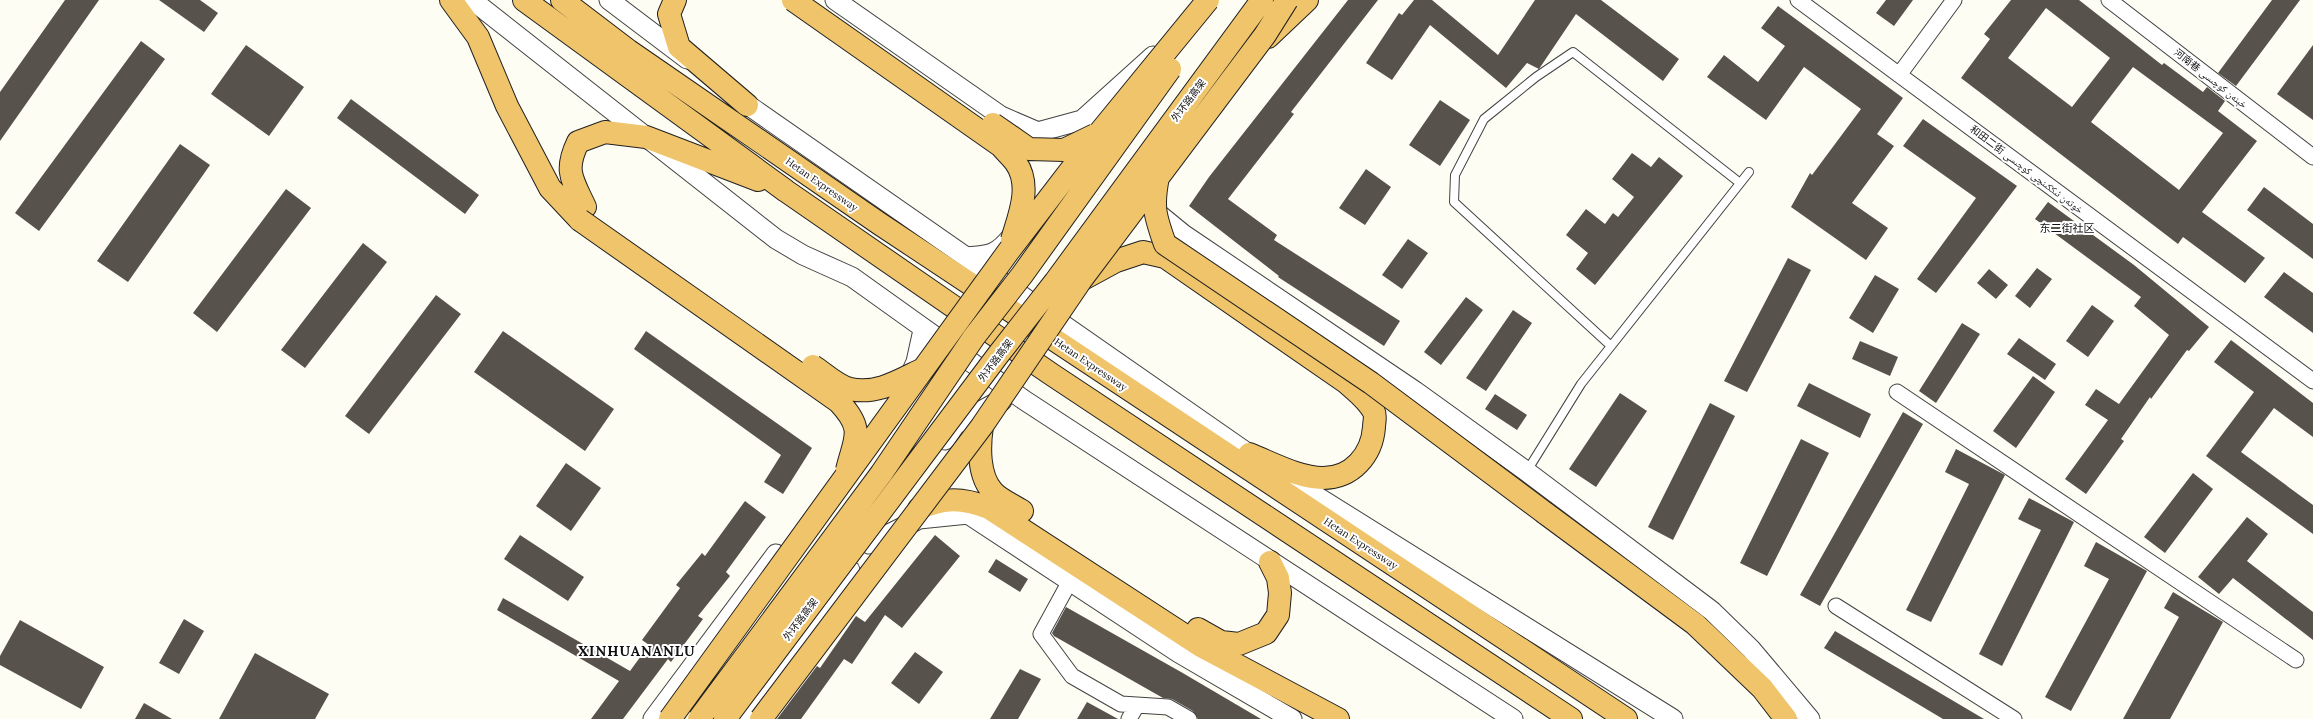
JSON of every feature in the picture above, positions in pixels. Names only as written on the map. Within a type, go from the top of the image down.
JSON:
[{"type":"highway","points":[[451,0],[478,37],[507,106],[550,188],[582,214],[839,402],[853,417],[857,430],[844,482]]},
{"type":"highway","points":[[524,0],[786,191],[1051,374],[1571,719]]},
{"type":"highway","name":"Hetan Expressway","points":[[562,0],[629,51],[886,228],[1626,719]]},
{"type":"highway","points":[[675,0],[669,14],[678,47],[747,105]]},
{"type":"highway","points":[[793,0],[1001,146],[1017,164],[1022,178],[1024,199],[1008,252]]},
{"type":"highway","points":[[816,0],[1028,149],[1064,150],[1100,132]]},
{"type":"highway","points":[[670,719],[844,482],[1008,252],[1100,132],[1208,0]]},
{"type":"highway","points":[[699,719],[880,474],[974,337],[1022,275],[1152,93],[1224,0]]},
{"type":"highway","name":"外环路高架","points":[[725,719],[998,355],[1056,282],[1262,0]]},
{"type":"highway","points":[[761,719],[982,426],[1081,280],[1250,55],[1287,0]]},
{"type":"highway","points":[[1250,55],[1306,0]]},
{"type":"highway","points":[[786,191],[646,137],[605,132],[578,142],[570,158],[571,176],[582,214],[849,389],[870,391],[890,385],[924,369]]},
{"type":"highway","points":[[1158,176],[1154,195],[1154,214],[1165,244],[1371,383],[1694,624],[1762,688],[1786,719]]},
{"type":"highway","points":[[1081,280],[1116,261],[1143,252],[1165,257],[1347,383],[1365,399],[1375,414],[1373,439],[1361,462],[1344,475],[1322,478],[1300,473],[1249,454]]},
{"type":"highway","points":[[982,426],[980,442],[982,472],[993,492],[1183,621],[1221,642],[1239,644],[1266,633],[1278,615],[1280,593],[1278,578],[1270,562]]},
{"type":"highway","points":[[919,509],[936,501],[961,500],[968,500],[989,508],[1201,646],[1338,719]]},
{"type":"street","points":[[472,0],[776,239],[804,255],[852,277],[923,330],[1024,400],[1270,562],[1513,719]]},
{"type":"street","points":[[609,0],[747,105],[1249,454],[1673,719]]},
{"type":"street","points":[[835,0],[1001,116],[1038,132],[1082,120],[1158,52]]},
{"type":"street","points":[[966,257],[991,255],[1002,248],[1052,178],[1158,52],[1196,0]]},
{"type":"street","points":[[1057,320],[1059,297],[1158,165],[1287,0]]},
{"type":"street","name":"和田二街 خوتەن ئىككىنچى كوچىسى","points":[[1798,0],[2313,381]]},
{"type":"street","points":[[1899,75],[1954,0]]},
{"type":"street","name":"河南巷 خېنەن كوچىسى","points":[[2109,0],[2313,157]]},
{"type":"street","points":[[1136,196],[1183,234],[1415,391],[1526,471],[1712,611],[1750,649],[1810,719]]},
{"type":"street","points":[[653,719],[908,382],[916,362],[923,330]]},
{"type":"street","points":[[1897,392],[2296,660]]},
{"type":"street","points":[[742,719],[916,482],[955,425],[997,402],[1024,400]]},
{"type":"street","points":[[869,544],[919,519],[968,514],[1179,654],[1292,719]]},
{"type":"street","points":[[1070,581],[1041,634],[1072,676],[1120,704],[1168,707],[1189,719]]},
{"type":"street","points":[[1836,606],[2014,719]]},
{"type":"street","points":[[1129,719],[1137,705]]},
{"type":"lane","points":[[1611,346],[1454,202],[1455,175],[1484,119],[1536,77],[1573,52],[1740,183]]},
{"type":"lane","points":[[1526,471],[1581,384],[1749,172]]},
{"type":"building","points":[[65,0],[99,0],[0,141],[0,92]]},
{"type":"building","points":[[159,0],[200,0],[218,13],[204,32]]},
{"type":"building","points":[[1348,0],[1378,0],[1291,112],[1294,114],[1228,199],[1277,235],[1274,240],[1400,321],[1384,346],[1278,277],[1279,276],[1189,206],[1209,177]]},
{"type":"building","points":[[1414,0],[1432,0],[1498,55],[1535,0],[1601,0],[1679,59],[1663,81],[1576,14],[1539,69],[1527,63],[1506,88],[1430,25],[1392,80],[1366,63],[1399,13],[1402,15]]},
{"type":"building","points":[[1886,0],[1913,0],[1894,26],[1876,13]]},
{"type":"building","points":[[2011,0],[2079,0],[2162,65],[2164,63],[2203,92],[2207,87],[2225,101],[2218,111],[2257,141],[2202,212],[2265,258],[2245,283],[2183,237],[2178,244],[1961,78],[1990,39],[1984,34]],"holes":[[[2046,8],[2110,58],[2072,107],[2008,58]],[[2133,67],[2223,133],[2179,190],[2091,122]]]},
{"type":"building","points":[[2272,0],[2300,0],[2236,86],[2218,73]]},
{"type":"building","points":[[1778,6],[1903,98],[1877,134],[1894,146],[1852,203],[1888,228],[1866,260],[1791,207],[1810,173],[1812,175],[1861,109],[1804,67],[1766,120],[1707,77],[1724,55],[1758,82],[1785,46],[1761,28]]},
{"type":"building","points":[[141,41],[165,59],[39,231],[15,213]]},
{"type":"building","points":[[246,45],[304,87],[269,136],[211,94]]},
{"type":"building","points":[[2313,45],[2313,120],[2277,94]]},
{"type":"building","points":[[351,99],[479,195],[465,214],[337,118]]},
{"type":"building","points":[[1440,100],[1470,120],[1440,166],[1409,145]]},
{"type":"building","points":[[1923,119],[2017,186],[1936,293],[1917,279],[1976,198],[1903,146]]},
{"type":"building","points":[[180,144],[210,165],[128,282],[97,261]]},
{"type":"building","points":[[1632,153],[1651,167],[1659,157],[1683,176],[1595,285],[1576,269],[1588,253],[1566,235],[1586,209],[1605,224],[1613,213],[1618,217],[1634,197],[1612,179]]},
{"type":"building","points":[[1366,169],[1391,187],[1365,225],[1339,208]]},
{"type":"building","points":[[2264,187],[2313,224],[2313,259],[2247,210]]},
{"type":"building","points":[[286,189],[311,208],[217,332],[193,313]]},
{"type":"building","points":[[2048,202],[2134,265],[2209,327],[2189,351],[2187,350],[2151,399],[2150,397],[2121,439],[2124,441],[2086,494],[2065,479],[2108,420],[2085,405],[2096,389],[2119,404],[2169,335],[2134,306],[2141,297],[2035,219]]},
{"type":"building","points":[[1408,239],[1428,253],[1402,289],[1382,275]]},
{"type":"building","points":[[363,243],[387,262],[305,368],[281,350]]},
{"type":"building","points":[[1788,258],[1811,270],[1747,392],[1724,381]]},
{"type":"building","points":[[2037,268],[2052,279],[2030,308],[2015,296]]},
{"type":"building","points":[[1989,269],[2008,285],[1996,299],[1977,283]]},
{"type":"building","points":[[2284,272],[2313,293],[2313,333],[2264,297]]},
{"type":"building","points":[[1875,275],[1899,289],[1873,333],[1849,318]]},
{"type":"building","points":[[436,295],[461,314],[369,434],[345,416]]},
{"type":"building","points":[[1466,297],[1483,310],[1441,365],[1424,352]]},
{"type":"building","points":[[2092,305],[2114,321],[2088,357],[2066,341]]},
{"type":"building","points":[[1513,310],[1532,323],[1486,391],[1466,378]]},
{"type":"building","points":[[1962,323],[1980,334],[1936,403],[1919,391]]},
{"type":"building","points":[[503,331],[614,409],[585,451],[474,372]]},
{"type":"building","points":[[646,331],[812,448],[783,494],[764,482],[781,455],[634,349]]},
{"type":"building","points":[[2019,338],[2056,364],[2045,380],[2007,354]]},
{"type":"building","points":[[2231,340],[2313,403],[2313,437],[2274,408],[2241,452],[2313,505],[2313,534],[2206,456],[2254,392],[2214,362]]},
{"type":"building","points":[[1860,341],[1898,357],[1890,376],[1852,359]]},
{"type":"building","points":[[2033,376],[2055,392],[2016,448],[1993,431]]},
{"type":"building","points":[[1809,383],[1871,414],[1860,438],[1797,406]]},
{"type":"building","points":[[1620,393],[1647,411],[1596,487],[1569,469]]},
{"type":"building","points":[[1495,394],[1527,415],[1517,430],[1485,409]]},
{"type":"building","points":[[1710,403],[1735,416],[1673,540],[1648,527]]},
{"type":"building","points":[[1903,412],[1923,424],[1820,606],[1800,595]]},
{"type":"building","points":[[1801,439],[1829,453],[1767,576],[1740,563]]},
{"type":"building","points":[[1956,449],[2005,475],[1931,622],[1906,610],[1969,484],[1945,472]]},
{"type":"building","points":[[566,463],[601,488],[571,531],[536,506]]},
{"type":"building","points":[[2193,473],[2213,489],[2165,553],[2144,537]]},
{"type":"building","points":[[2029,498],[2074,522],[2002,666],[1979,654],[2041,530],[2018,519]]},
{"type":"building","points":[[745,501],[766,517],[726,572],[730,576],[698,616],[703,619],[671,662],[668,659],[623,719],[591,719],[619,681],[497,610],[503,598],[630,671],[649,645],[642,640],[680,588],[676,585],[702,553],[705,556]]},
{"type":"building","points":[[2247,517],[2268,534],[2247,561],[2313,612],[2313,640],[2233,578],[2219,594],[2198,577]]},
{"type":"building","points":[[520,535],[584,577],[568,601],[504,559]]},
{"type":"building","points":[[935,535],[960,556],[902,628],[885,615],[852,664],[844,659],[801,719],[777,719],[817,666],[820,668],[856,616],[865,622]]},
{"type":"building","points":[[2096,542],[2147,571],[2071,711],[2045,697],[2109,579],[2084,566]]},
{"type":"building","points":[[996,559],[1028,579],[1020,592],[988,572]]},
{"type":"building","points":[[2173,592],[2223,622],[2170,719],[2123,719],[2179,617],[2164,608]]},
{"type":"building","points":[[1066,607],[1261,719],[1198,719],[1193,711],[1172,699],[1163,698],[1054,636],[1052,633]]},
{"type":"building","points":[[184,619],[204,631],[179,674],[159,663]]},
{"type":"building","points":[[20,620],[104,667],[81,709],[0,665],[0,656]]},
{"type":"building","points":[[1835,631],[1984,719],[1943,719],[1824,648]]},
{"type":"building","points":[[915,652],[943,672],[919,704],[891,683]]},
{"type":"building","points":[[255,653],[329,694],[315,719],[219,719]]},
{"type":"building","points":[[1020,669],[1041,679],[1018,719],[990,719]]},
{"type":"building","points":[[1087,702],[1118,719],[1077,719]]},
{"type":"building","points":[[144,703],[172,719],[135,719]]},
{"type":"district","name":"东二街社区","points":[[2067,228]]},
{"type":"district","name":"XINHUANANLU","points":[[637,651]]}]
